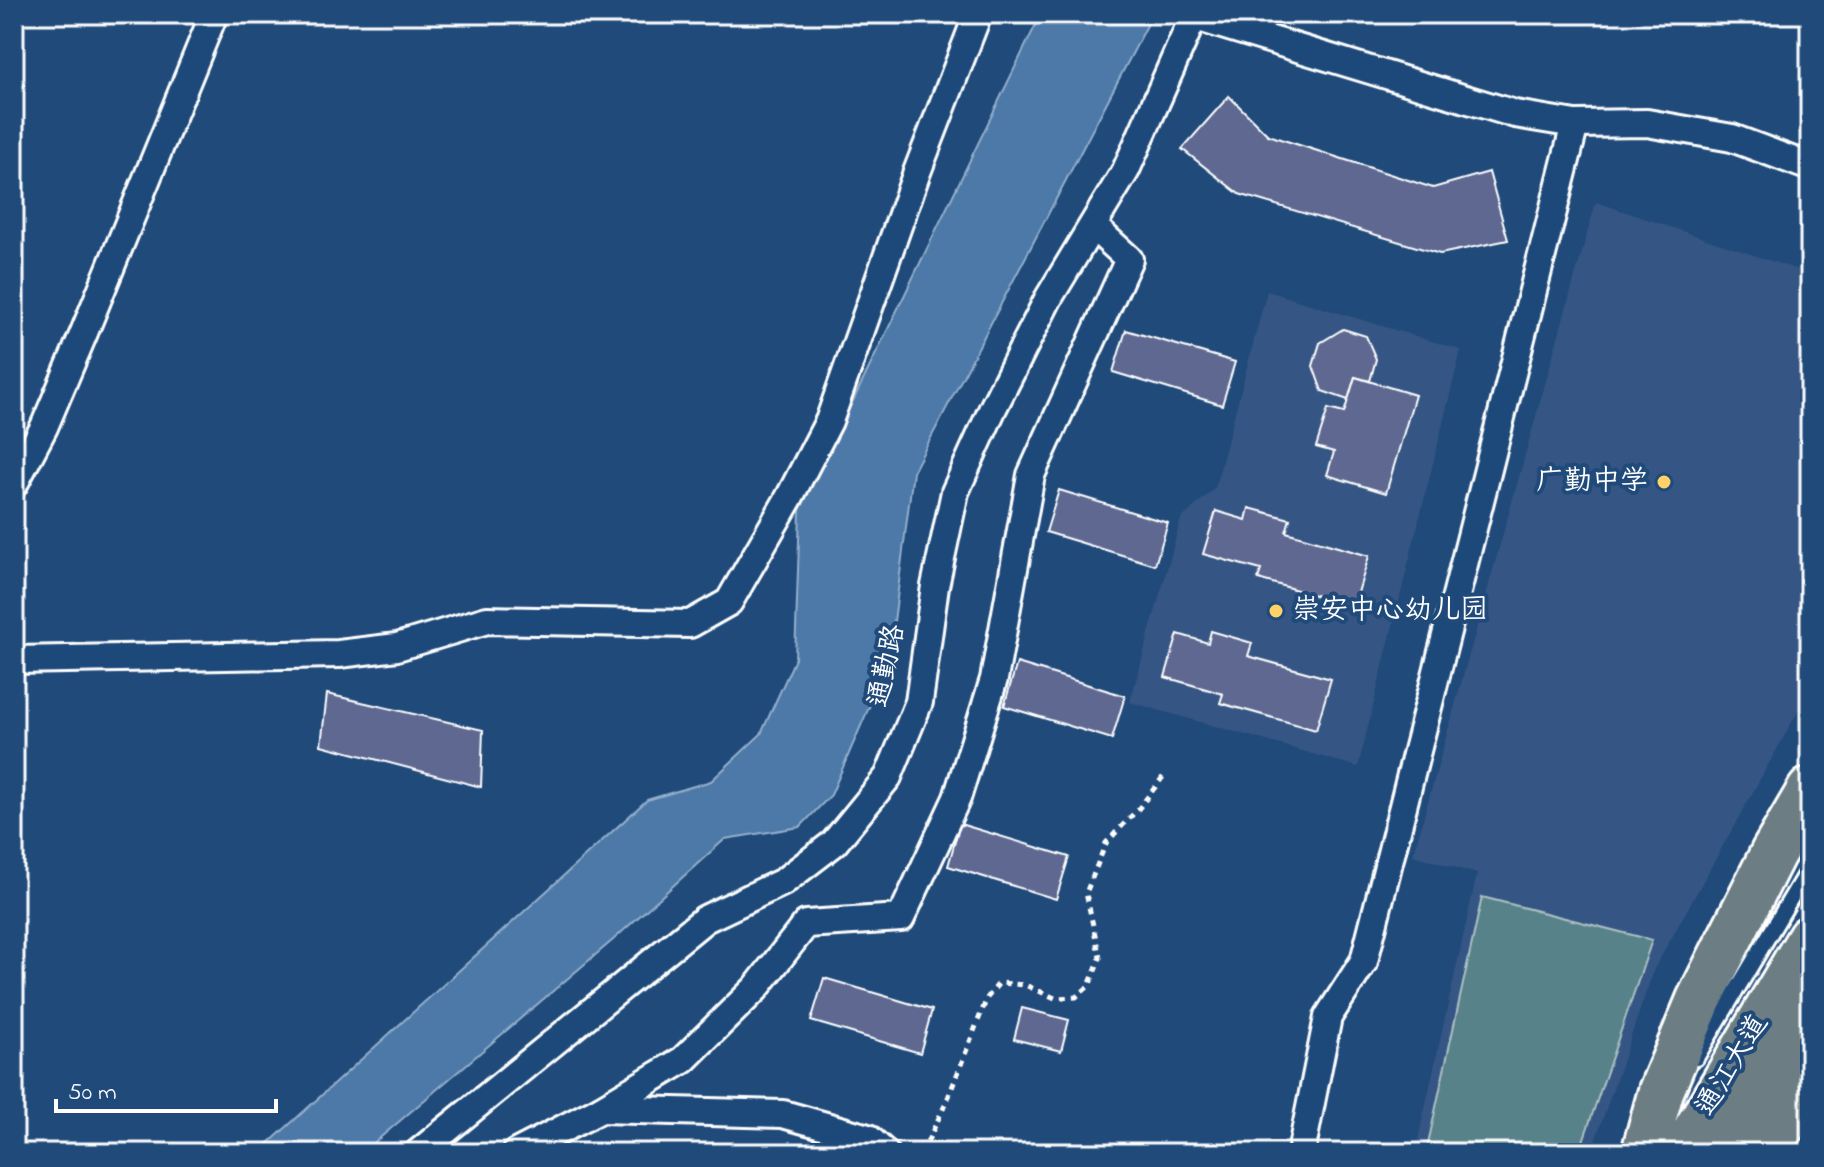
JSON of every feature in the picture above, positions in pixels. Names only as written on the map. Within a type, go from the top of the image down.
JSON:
[{"type":"highway","points":[[1658,1146],[1661,1091],[1699,1000],[1773,853],[1810,790]]},
{"type":"highway","name":"通江大道","points":[[1658,1146],[1810,938]]},
{"type":"highway","name":"通江大道","points":[[1728,1153],[1766,1080],[1810,1009]]},
{"type":"highway","points":[[1760,1153],[1783,1125],[1810,1083]]},
{"type":"street","points":[[14,484],[44,427],[214,14]]},
{"type":"street","points":[[14,660],[339,654],[397,647],[487,620],[690,624],[729,602],[829,421],[917,172],[978,14]]},
{"type":"street","points":[[1190,16],[1515,114],[1575,124],[1647,123],[1718,135],[1810,167]]},
{"type":"street","name":"通勤路","points":[[418,1153],[705,919],[783,882],[834,843],[888,777],[919,702],[935,586],[955,492],[1048,299],[1126,170],[1190,16]]},
{"type":"street","points":[[1301,1153],[1328,1017],[1364,961],[1575,124]]},
{"type":"street","points":[[516,1153],[601,1109],[683,1060],[756,988],[806,924],[901,918],[957,798],[994,679],[1031,475],[1129,259],[1094,227]]},
{"type":"street","points":[[601,1109],[783,1114],[868,1138],[885,1153]]},
{"type":"lane","points":[[1658,1146],[1684,1078],[1810,866]]},
{"type":"path","points":[[922,1153],[946,1103],[987,998],[999,983],[1025,985],[1055,998],[1076,997],[1089,986],[1100,958],[1086,893],[1106,843],[1166,773]]},
{"type":"shaded area","points":[[1041,14],[1153,14],[913,472],[889,661],[831,795],[800,827],[725,839],[613,940],[362,1153],[258,1153],[647,800],[711,781],[761,734],[795,659],[800,510]]},
{"type":"shaded area","name":"广勤中学","points":[[1596,202],[1810,274],[1810,690],[1654,969],[1591,1153],[1415,1153],[1477,874],[1413,855]]},
{"type":"shaded area","name":"崇安中心幼儿园","points":[[1267,291],[1461,350],[1358,767],[1130,702],[1181,519],[1215,488]]},
{"type":"green space","points":[[1482,897],[1652,940],[1579,1153],[1426,1153]]},
{"type":"building","points":[[1229,96],[1268,135],[1433,188],[1489,172],[1508,240],[1440,254],[1239,194],[1182,149]]},
{"type":"building","points":[[1343,329],[1366,336],[1376,359],[1370,381],[1355,377],[1348,400],[1322,391],[1313,366],[1320,343]]},
{"type":"building","points":[[1126,330],[1235,362],[1222,405],[1113,372]]},
{"type":"building","points":[[1355,377],[1415,395],[1386,493],[1327,475],[1334,452],[1316,447],[1328,409],[1344,413]]},
{"type":"building","points":[[1059,490],[1168,523],[1155,565],[1046,532]]},
{"type":"building","points":[[1249,508],[1290,519],[1286,532],[1369,556],[1354,606],[1258,579],[1261,570],[1203,554],[1216,511],[1246,520]]},
{"type":"building","points":[[1211,631],[1252,643],[1248,656],[1331,679],[1316,730],[1220,703],[1223,694],[1165,677],[1178,634],[1208,643]]},
{"type":"building","points":[[1017,663],[1125,696],[1112,739],[1004,706]]},
{"type":"building","points":[[327,694],[483,730],[481,787],[321,745]]},
{"type":"building","points":[[960,824],[1069,857],[1056,899],[948,866]]},
{"type":"building","points":[[824,978],[932,1010],[920,1053],[811,1021]]},
{"type":"building","points":[[1022,1008],[1069,1020],[1061,1051],[1014,1039]]},
{"type":"place","name":"广勤中学","points":[[1664,482]]},
{"type":"place","name":"崇安中心幼儿园","points":[[1276,611]]}]
